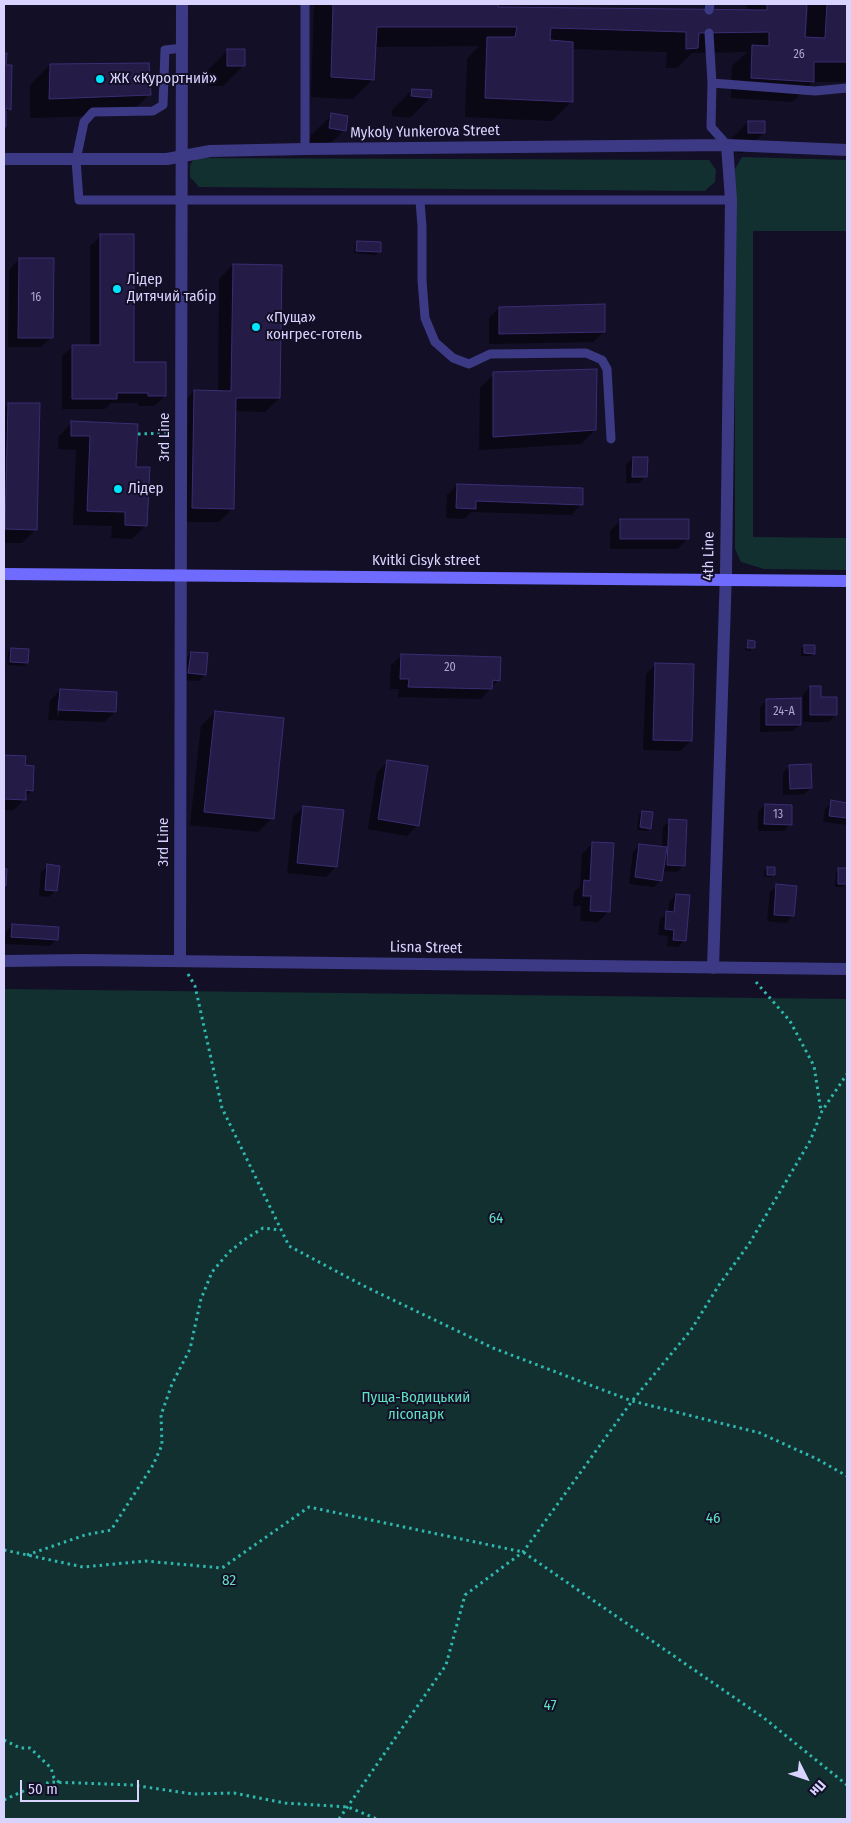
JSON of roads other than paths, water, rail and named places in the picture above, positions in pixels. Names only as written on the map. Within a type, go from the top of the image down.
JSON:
[{"type":"street","name":"3rd Line","points":[[180,961],[182,4]]},
{"type":"street","name":"Mykoly Yunkerova Street","points":[[4,159],[167,159],[210,151],[305,149],[727,145],[847,150]]},
{"type":"street","name":"4th Line","points":[[712,968],[725,580],[731,200],[727,145]]},
{"type":"street","name":"Kvitki Cisyk street","points":[[4,574],[847,581]]},
{"type":"street","name":"Lisna Street","points":[[4,961],[180,961],[847,969]]},
{"type":"lane","points":[[305,4],[305,149]]},
{"type":"lane","points":[[709,33],[712,83],[711,126],[727,145]]},
{"type":"lane","points":[[183,48],[165,50],[163,105],[152,111],[93,112],[84,122],[76,160],[79,200],[183,202],[731,200]]},
{"type":"lane","points":[[712,83],[815,91],[847,88]]},
{"type":"lane","points":[[420,201],[425,318],[435,342],[453,358],[469,364],[490,354],[586,353],[602,360],[607,369],[611,439]]},
{"type":"place","name":"ЖК «Курортний»","points":[[100,79]]},
{"type":"place","name":"Лідер Дитячий табір","points":[[117,289]]},
{"type":"place","name":"«Пуща» конгрес-готель","points":[[256,327]]},
{"type":"place","name":"Лідер","points":[[118,489]]},
{"type":"park label","name":"64","points":[[496,1219]]},
{"type":"park label","name":"Пуща-Водицький лісопарк","points":[[416,1406]]},
{"type":"park label","name":"46","points":[[713,1519]]},
{"type":"park label","name":"82","points":[[229,1581]]},
{"type":"park label","name":"47","points":[[550,1706]]}]
